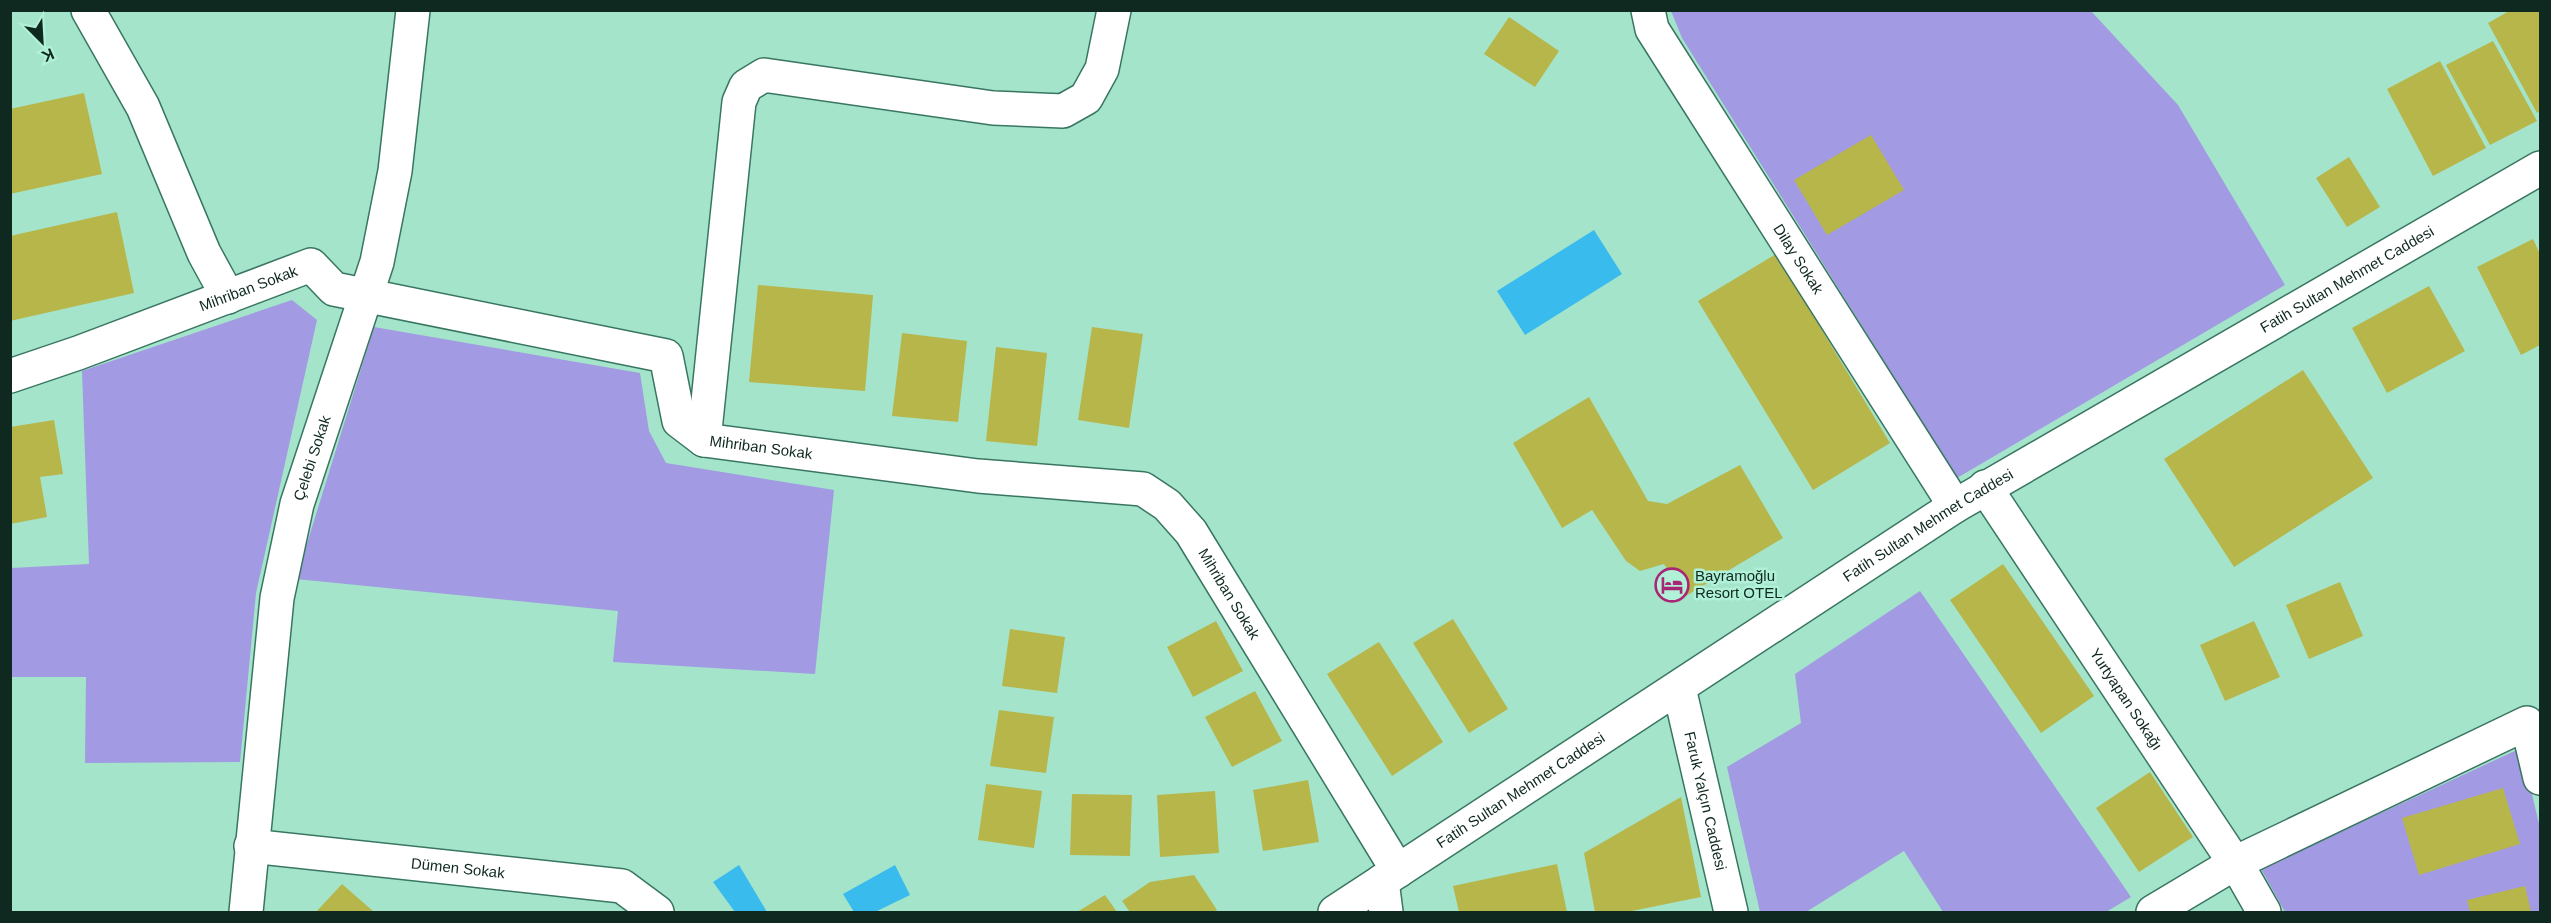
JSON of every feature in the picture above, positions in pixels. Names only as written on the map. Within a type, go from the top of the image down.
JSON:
[{"type":"street","points":[[88,10],[143,107],[204,253],[228,297]]},
{"type":"street","name":"Çelebi Sokak","points":[[246,912],[277,598],[297,504],[377,261],[395,171],[413,10]]},
{"type":"street","points":[[704,440],[738,102],[746,86],[764,75],[993,108],[1063,111],[1086,98],[1102,69],[1114,10]]},
{"type":"street","name":"Dilay Sokak","points":[[1648,10],[1652,29],[1955,506]]},
{"type":"street","name":"Fatih Sultan Mehmet Caddesi","points":[[1335,912],[1389,888],[1679,688],[1955,506],[2541,168]]},
{"type":"street","name":"Mihriban Sokak","points":[[10,376],[311,265],[334,289],[666,356],[679,421],[704,440],[978,476],[1143,489],[1167,506],[1191,531],[1389,888]]},
{"type":"street","name":"Yurtyapan Sokağı","points":[[1985,488],[2235,863],[2264,912]]},
{"type":"street","name":"Faruk Yalçın Caddesi","points":[[1679,688],[1731,912]]},
{"type":"street","points":[[2153,912],[2235,863],[2527,723],[2541,778]]},
{"type":"street","name":"Dümen Sokak","points":[[251,846],[622,886],[657,912]]},
{"type":"shaded area","points":[[1671,11],[2091,11],[2178,105],[2285,285],[1957,478],[1682,38]]},
{"type":"shaded area","points":[[292,300],[317,320],[256,593],[240,762],[85,763],[86,677],[10,677],[11,568],[89,564],[82,371]]},
{"type":"shaded area","points":[[374,327],[640,373],[649,431],[666,463],[834,490],[815,674],[613,662],[618,611],[296,579]]},
{"type":"shaded area","points":[[1920,591],[2131,897],[2106,912],[1943,912],[1904,851],[1806,912],[1760,912],[1727,767],[1801,723],[1795,674]]},
{"type":"shaded area","points":[[2521,748],[2540,828],[2540,912],[2285,912],[2261,869]]},
{"type":"water","points":[[1594,230],[1622,274],[1525,335],[1497,291]]},
{"type":"water","points":[[739,865],[767,912],[735,912],[713,882]]},
{"type":"water","points":[[895,865],[910,895],[875,912],[854,912],[843,894]]},
{"type":"building","points":[[2511,10],[2540,10],[2540,111],[2537,113],[2488,23]]},
{"type":"building","points":[[1509,17],[1559,51],[1535,87],[1484,54]]},
{"type":"building","points":[[2493,41],[2537,121],[2490,145],[2446,65]]},
{"type":"building","points":[[2440,61],[2486,148],[2433,176],[2387,89]]},
{"type":"building","points":[[84,93],[102,174],[10,194],[10,109]]},
{"type":"building","points":[[1871,135],[1904,190],[1827,235],[1794,180]]},
{"type":"building","points":[[2349,157],[2380,207],[2347,227],[2316,178]]},
{"type":"building","points":[[117,212],[134,293],[10,321],[10,236]]},
{"type":"building","points":[[2533,239],[2540,254],[2540,345],[2521,355],[2477,267]]},
{"type":"building","points":[[1776,254],[1890,443],[1813,490],[1698,301]]},
{"type":"building","points":[[758,285],[873,295],[865,391],[749,382]]},
{"type":"building","points":[[2429,286],[2465,351],[2387,393],[2352,328]]},
{"type":"building","points":[[1092,327],[1143,334],[1129,428],[1078,420]]},
{"type":"building","points":[[902,333],[967,341],[958,422],[892,416]]},
{"type":"building","points":[[996,347],[1047,353],[1037,446],[986,441]]},
{"type":"building","points":[[2303,370],[2373,478],[2234,567],[2164,459]]},
{"type":"building","points":[[1589,397],[1648,501],[1667,504],[1740,465],[1783,538],[1684,597],[1664,564],[1640,571],[1626,561],[1592,510],[1562,528],[1513,443]]},
{"type":"building","points":[[54,420],[63,474],[40,477],[47,517],[10,524],[10,427]]},
{"type":"building","points":[[2003,564],[2094,696],[2041,733],[1950,600]]},
{"type":"building","points":[[2340,582],[2363,636],[2309,659],[2286,605]]},
{"type":"building","points":[[1453,619],[1508,709],[1469,733],[1413,643]]},
{"type":"building","points":[[1216,621],[1243,671],[1193,697],[1167,647]]},
{"type":"building","points":[[2254,621],[2280,677],[2225,701],[2200,645]]},
{"type":"building","points":[[1010,629],[1065,637],[1057,693],[1002,686]]},
{"type":"building","points":[[1379,642],[1443,742],[1392,776],[1327,674]]},
{"type":"building","points":[[1255,691],[1282,741],[1232,767],[1205,717]]},
{"type":"building","points":[[999,710],[1054,717],[1046,773],[990,766]]},
{"type":"building","points":[[2150,772],[2193,837],[2139,872],[2096,808]]},
{"type":"building","points":[[1308,780],[1319,842],[1263,851],[1253,790]]},
{"type":"building","points":[[986,784],[1042,791],[1034,848],[978,840]]},
{"type":"building","points":[[2503,788],[2520,844],[2419,875],[2402,818]]},
{"type":"building","points":[[1215,791],[1219,853],[1160,857],[1157,795]]},
{"type":"building","points":[[1072,794],[1132,795],[1130,856],[1070,855]]},
{"type":"building","points":[[1681,797],[1701,897],[1627,912],[1595,912],[1584,853]]},
{"type":"building","points":[[1557,864],[1567,912],[1459,912],[1453,886]]},
{"type":"building","points":[[1194,875],[1217,910],[1214,912],[1130,912],[1122,901],[1150,882]]},
{"type":"building","points":[[342,884],[374,912],[316,912]]},
{"type":"building","points":[[2525,886],[2531,912],[2470,912],[2467,900]]},
{"type":"building","points":[[1105,895],[1117,912],[1077,912]]},
{"type":"place","name":"Bayramoğlu Resort OTEL","points":[[1672,585]]}]
